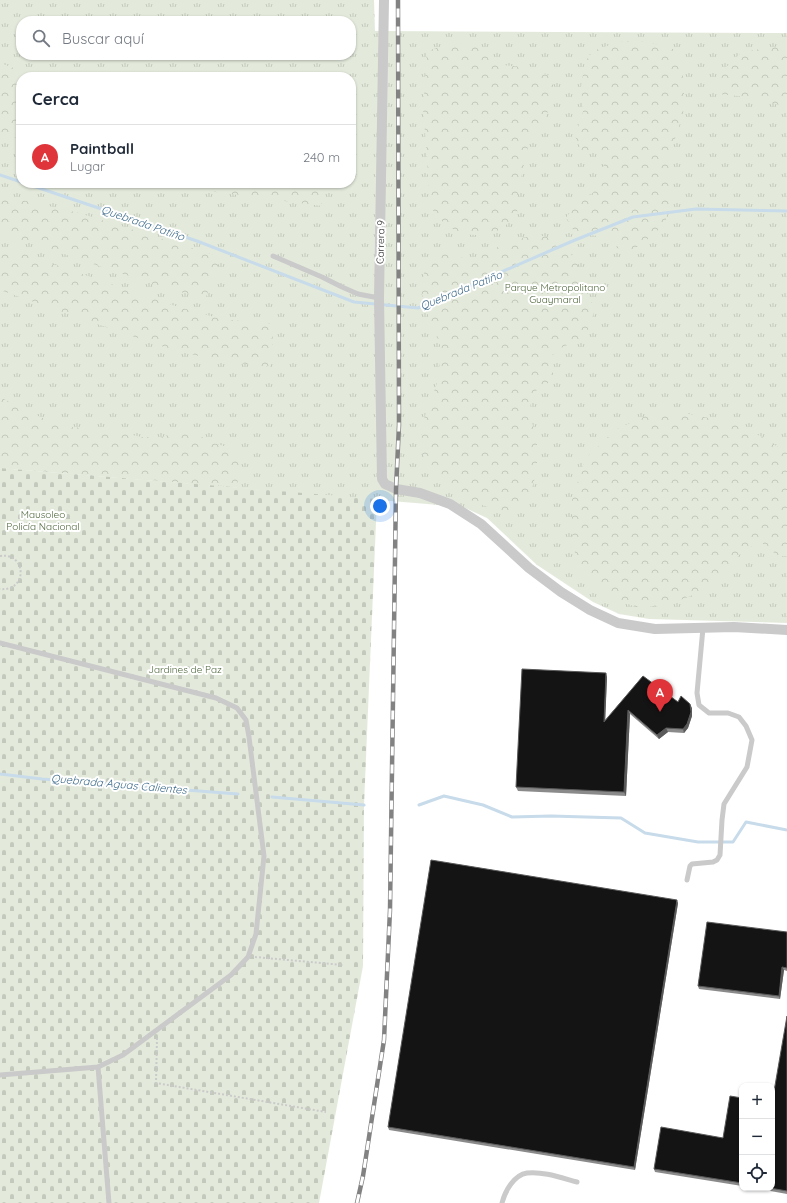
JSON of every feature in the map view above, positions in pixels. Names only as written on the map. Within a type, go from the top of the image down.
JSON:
[{"type":"street","name":"Carrera 9","points":[[384,0],[379,298],[382,479],[385,484],[396,490],[420,493],[450,504],[481,524],[529,568],[561,592],[590,610],[618,623],[655,629],[703,628]]},
{"type":"street","points":[[703,628],[734,627],[787,630]]},
{"type":"lane","points":[[273,256],[358,294],[379,298]]},
{"type":"lane","points":[[687,880],[690,866],[692,864],[713,862],[717,860],[720,855],[724,804],[747,767],[752,740],[746,726],[739,717],[728,713],[709,712],[699,705],[697,693],[703,628]]},
{"type":"lane","points":[[0,643],[216,698],[237,708],[246,720],[264,856],[256,934],[248,957],[231,975],[123,1055],[98,1067],[0,1075]]},
{"type":"lane","points":[[98,1067],[109,1203]]},
{"type":"lane","points":[[502,1203],[512,1181],[526,1173],[541,1173],[577,1182]]},
{"type":"path","points":[[0,556],[13,558],[17,561],[21,571],[19,581],[15,585],[6,589],[0,589]]},
{"type":"path","points":[[248,957],[343,965]]},
{"type":"path","points":[[157,1029],[156,1083],[326,1112]]},
{"type":"green space","name":"Parque Metropolitano Guaymaral","points":[[0,0],[374,0],[375,31],[787,33],[787,623],[649,619],[619,614],[593,602],[537,565],[487,518],[463,507],[0,468]]},
{"type":"green space","points":[[637,41],[652,43],[673,49],[681,60],[684,103],[683,114],[673,145],[669,168],[671,187],[669,207],[665,224],[642,244],[629,252],[617,248],[613,235],[597,236],[575,233],[566,218],[576,204],[593,193],[601,177],[604,164],[603,154],[593,151],[582,152],[575,136],[583,112],[581,87],[585,62],[593,51],[618,42]]},
{"type":"green space","points":[[456,42],[484,48],[502,65],[523,67],[547,74],[555,88],[546,117],[530,138],[518,191],[517,217],[490,236],[460,234],[435,216],[429,197],[423,108],[427,51]]},
{"type":"green space","points":[[787,45],[787,110],[784,107],[760,98],[717,94],[723,70],[742,52]]},
{"type":"green space","points":[[0,63],[24,72],[16,72],[16,138],[0,132]]},
{"type":"green space","points":[[185,188],[321,188],[322,206]]},
{"type":"green space","points":[[0,195],[79,213],[221,257],[206,297],[174,291],[0,233]]},
{"type":"green space","points":[[539,235],[558,240],[576,260],[584,285],[595,309],[586,336],[561,348],[550,357],[554,379],[531,394],[530,418],[537,436],[537,471],[529,498],[511,515],[476,503],[437,479],[421,452],[422,424],[439,378],[440,344],[430,321],[421,291],[426,261],[448,252],[468,260],[490,252],[509,240]]},
{"type":"green space","points":[[0,248],[13,250],[172,305],[221,319],[274,324],[270,367],[214,360],[164,347],[0,290]]},
{"type":"green space","points":[[0,397],[54,423],[71,427],[108,429],[141,437],[163,437],[175,432],[196,433],[210,442],[241,451],[237,487],[0,468]]},
{"type":"green space","points":[[679,412],[734,423],[766,439],[787,453],[787,556],[778,556],[760,541],[739,555],[724,575],[693,595],[665,606],[635,607],[608,595],[577,567],[572,532],[572,500],[585,459],[615,430],[652,413]]},
{"type":"green space","name":"Jardines de Paz","points":[[0,468],[377,499],[364,805],[363,966],[319,1203],[0,1203]]},
{"type":"building","points":[[522,669],[606,673],[604,722],[643,676],[678,702],[681,696],[690,704],[691,712],[687,724],[683,729],[666,728],[657,735],[628,710],[624,792],[516,787]]},
{"type":"building","points":[[431,860],[677,900],[634,1167],[388,1127]]},
{"type":"building","points":[[707,922],[787,932],[787,968],[782,967],[779,996],[698,986]]},
{"type":"building","points":[[787,1016],[787,1191],[775,1189],[775,1086]]},
{"type":"building","points":[[730,1096],[739,1098],[739,1183],[654,1169],[661,1127],[723,1138]]},
{"type":"waterway","name":"Quebrada Patiño","points":[[0,175],[16,180]]},
{"type":"waterway","name":"Quebrada Patiño","points":[[39,188],[197,241],[354,302],[418,308],[575,240],[633,217],[696,209],[787,211]]},
{"type":"waterway","name":"Quebrada Aguas Calientes","points":[[0,774],[42,779],[238,794]]},
{"type":"waterway","name":"Quebrada Aguas Calientes","points":[[419,805],[444,796],[483,805],[512,817],[551,816],[621,818],[645,833],[698,842],[733,842],[746,822],[787,830]]},
{"type":"waterway","points":[[272,797],[364,805]]},
{"type":"railway","points":[[357,1203],[363,1176],[384,1040],[390,910],[396,489],[399,425],[398,0]]},
{"type":"place","name":"Paintball","points":[[660,712]]},
{"type":"park label","name":"Mausoleo Policía Nacional","points":[[43,520]]}]
